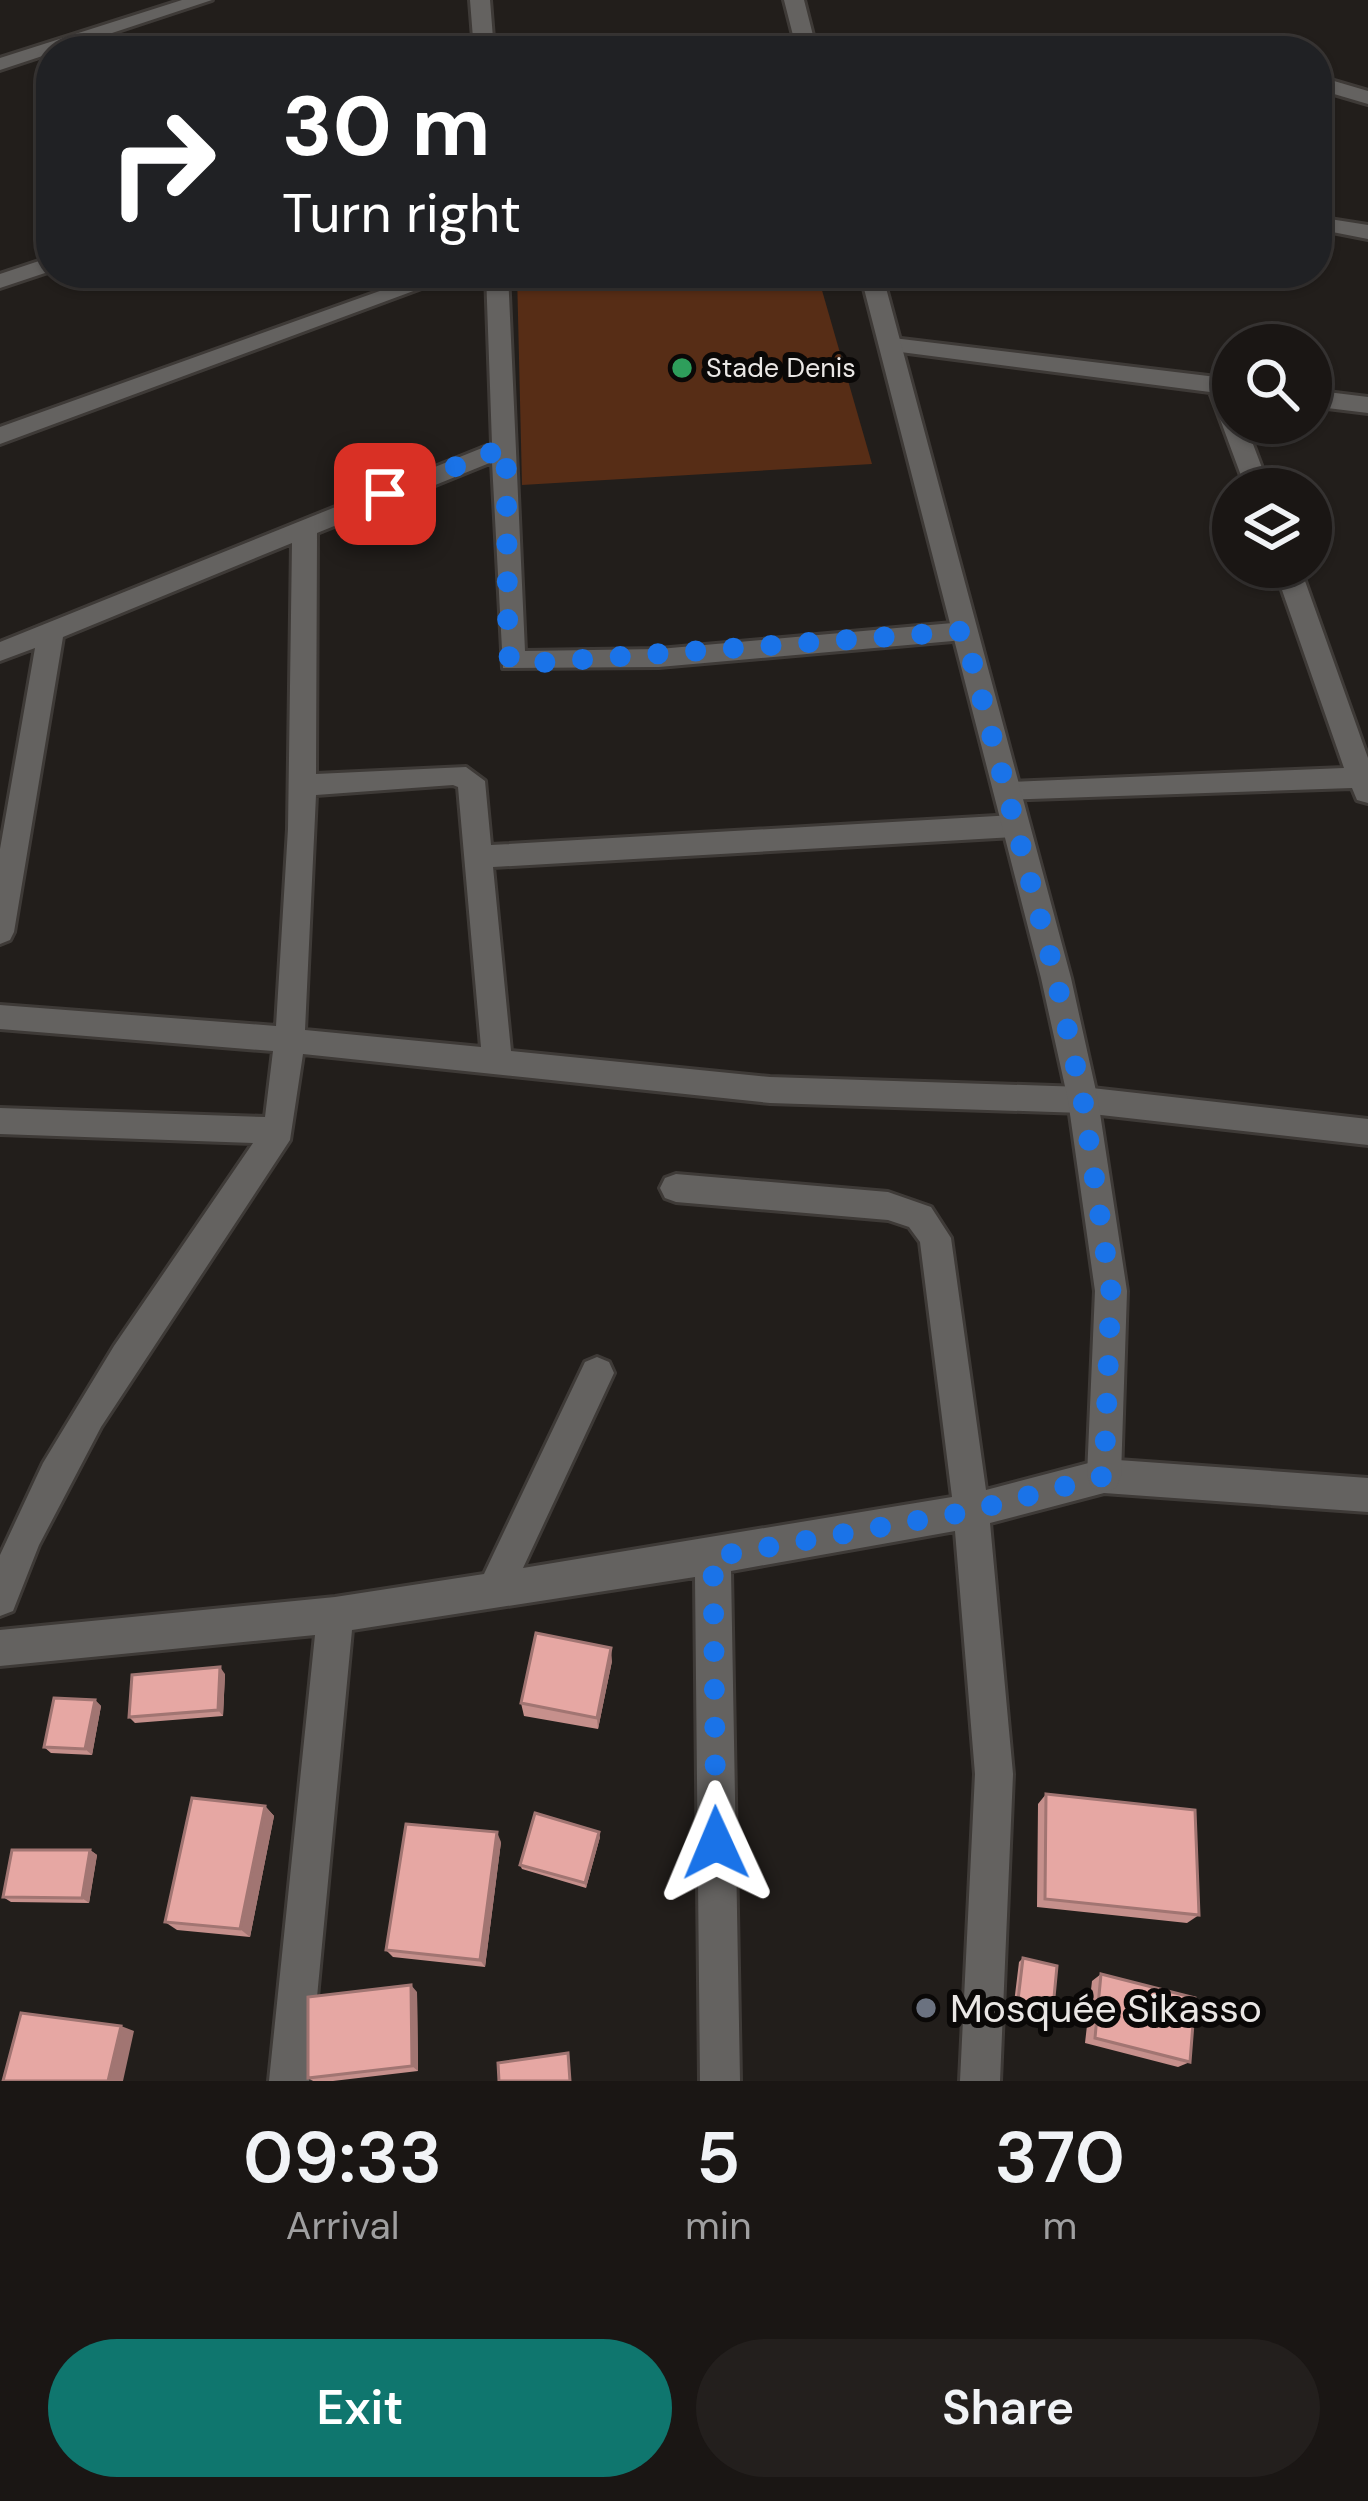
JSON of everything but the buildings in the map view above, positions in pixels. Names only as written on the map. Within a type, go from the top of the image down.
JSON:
[{"type":"street","points":[[88,36],[202,0]]},
{"type":"street","points":[[480,0],[483,36]]},
{"type":"street","points":[[794,0],[803,36]]},
{"type":"street","points":[[0,64],[36,53]]},
{"type":"street","points":[[1332,87],[1368,98]]},
{"type":"street","points":[[1332,226],[1368,232]]},
{"type":"street","points":[[0,281],[36,269]]},
{"type":"street","points":[[0,436],[409,288]]},
{"type":"street","points":[[498,288],[512,662],[659,658],[964,631]]},
{"type":"street","points":[[876,288],[1083,1100],[1111,1291],[1104,1476]]},
{"type":"street","points":[[893,345],[1212,384]]},
{"type":"street","points":[[1332,401],[1368,405]]},
{"type":"street","points":[[0,652],[506,447]]},
{"type":"street","points":[[0,1598],[22,1537],[89,1420],[279,1131],[292,1042],[303,785],[305,526]]},
{"type":"street","points":[[1008,793],[1366,783],[1295,588]]},
{"type":"street","points":[[0,932],[52,631]]},
{"type":"street","points":[[303,785],[464,776],[471,781],[496,1063]]},
{"type":"street","points":[[478,857],[1014,826]]},
{"type":"street","points":[[0,1017],[770,1090],[1083,1100],[1368,1132]]},
{"type":"street","points":[[0,1121],[279,1131]]},
{"type":"street","points":[[676,1188],[888,1206],[920,1217],[935,1238],[971,1511],[994,1774],[980,2081]]},
{"type":"street","points":[[496,1590],[598,1373]]},
{"type":"street","points":[[0,1648],[335,1615],[713,1557],[971,1511],[1104,1476],[1368,1495]]},
{"type":"street","points":[[713,1557],[720,2081]]},
{"type":"street","points":[[290,2081],[335,1615]]},
{"type":"shaded area","name":"Stade Denis","points":[[517,288],[821,288],[872,464],[522,485]]},
{"type":"place","name":"Stade Denis","points":[[682,368]]},
{"type":"place","name":"Mosquée Sikasso","points":[[926,2008]]},
{"type":"route","points":[[385,494],[506,447],[508,656],[512,662],[659,658],[964,631],[1056,978],[1083,1100],[1111,1291],[1104,1476],[971,1511],[713,1557],[716,1843]]}]
